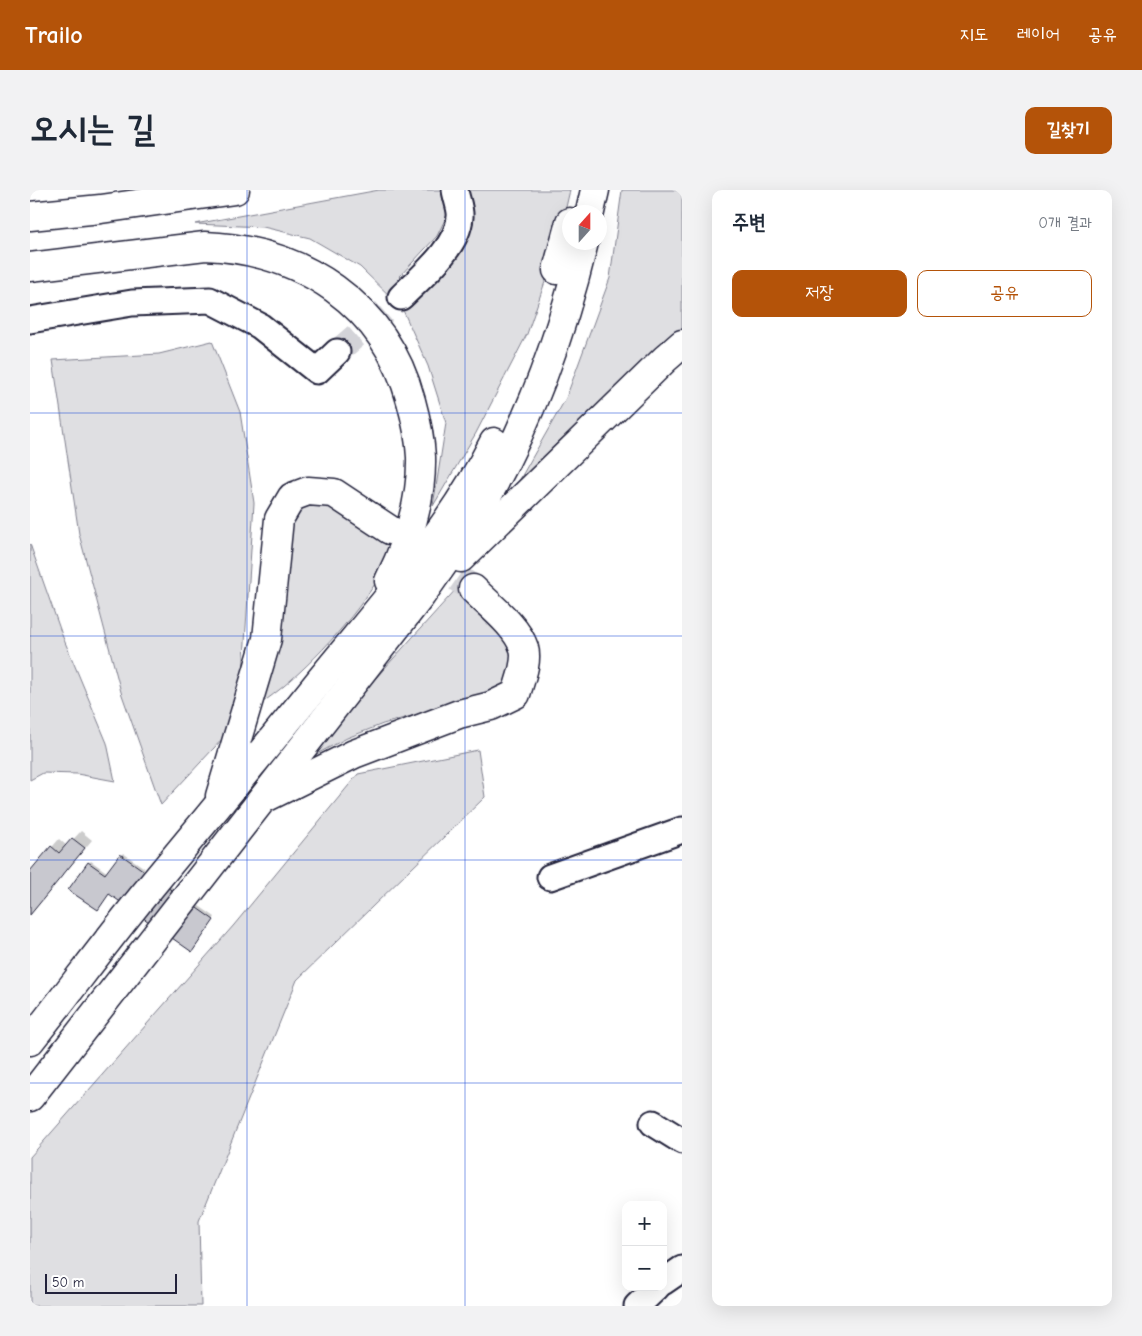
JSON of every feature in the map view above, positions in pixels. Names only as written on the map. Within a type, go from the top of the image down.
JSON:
[{"type":"highway","points":[[30,216],[101,209],[235,190]]},
{"type":"highway","points":[[573,205],[576,190]]},
{"type":"highway","points":[[592,205],[595,190]]},
{"type":"highway","points":[[30,266],[205,246],[228,247],[299,267],[338,290],[359,309],[392,351],[403,372],[415,413],[421,456],[420,479],[411,527],[392,575],[369,620]]},
{"type":"highway","points":[[30,1040],[142,897],[216,809],[430,545],[485,459],[516,393],[553,288],[563,250]]},
{"type":"highway","points":[[30,1097],[420,597],[482,504],[524,422],[557,333],[574,282],[582,250]]},
{"type":"highway","points":[[420,597],[665,358],[682,344]]},
{"type":"highway","points":[[216,809],[267,639],[279,519],[292,498],[308,491],[334,493],[390,530]]},
{"type":"highway","points":[[261,799],[354,754],[459,714],[491,706],[516,694],[524,668],[524,648],[515,630],[473,589]]},
{"type":"street","points":[[401,297],[438,261],[454,236],[460,216],[455,190]]},
{"type":"street","points":[[30,320],[132,303],[210,300],[260,326],[317,372],[337,352]]},
{"type":"street","points":[[550,878],[682,830]]},
{"type":"street","points":[[653,1123],[682,1141]]},
{"type":"street","points":[[667,1279],[682,1270]]},
{"type":"street","points":[[637,1306],[653,1291]]},
{"type":"shaded area","points":[[379,190],[449,190],[451,207],[437,236],[400,276],[409,285],[443,252],[463,190],[570,190],[566,205],[562,205],[562,224],[556,250],[527,334],[476,433],[433,506],[446,423],[428,366],[402,308],[360,267],[310,238],[263,227],[195,224]]},
{"type":"shaded area","points":[[622,190],[682,190],[682,333],[559,441],[515,488],[566,398],[610,278]]},
{"type":"shaded area","points":[[212,341],[240,412],[254,503],[240,720],[161,805],[121,692],[79,534],[53,360],[159,354]]},
{"type":"shaded area","points":[[306,501],[327,501],[399,543],[365,599],[337,633],[291,680],[255,708],[288,521]]},
{"type":"shaded area","points":[[30,544],[62,635],[107,743],[115,781],[77,774],[43,773],[30,780]]},
{"type":"shaded area","points":[[458,587],[511,641],[515,659],[510,684],[468,700],[383,724],[347,738],[309,758],[365,690]]},
{"type":"shaded area","points":[[478,750],[485,797],[297,980],[199,1221],[201,1306],[30,1306],[30,1157],[234,925],[358,774]]},
{"type":"building","points":[[72,838],[85,848],[30,915],[30,871],[51,846],[59,853]]},
{"type":"building","points":[[120,854],[214,920],[192,952],[109,894],[98,910],[68,890],[88,862],[105,874]]},
{"type":"tunnel","points":[[337,352],[401,297]]},
{"type":"tunnel","points":[[423,554],[473,589]]}]
